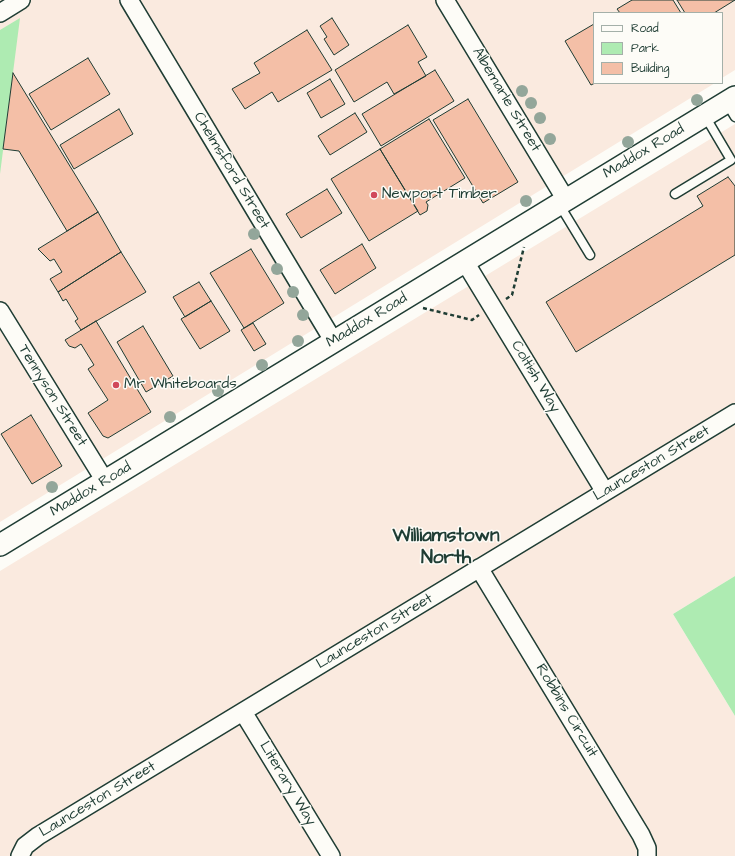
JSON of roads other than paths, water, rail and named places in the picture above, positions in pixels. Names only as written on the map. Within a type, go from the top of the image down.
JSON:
[{"type":"street","points":[[0,12],[21,0]]},
{"type":"street","name":"Chelmsford Street","points":[[129,0],[334,342]]},
{"type":"street","name":"Albemarle Street","points":[[445,0],[563,202]]},
{"type":"street","name":"Maddox Road","points":[[0,545],[705,116],[732,106]]},
{"type":"street","name":"Coltish Way","points":[[465,262],[605,492]]},
{"type":"street","name":"Tennyson Street","points":[[0,311],[105,481]]},
{"type":"street","name":"Launceston Street","points":[[20,856],[25,846],[38,836],[735,413]]},
{"type":"street","name":"Robbins Circuit","points":[[480,568],[641,835],[647,848],[647,856]]},
{"type":"street","name":"Literary Way","points":[[243,712],[331,856]]},
{"type":"lane","points":[[675,194],[731,160],[705,116]]},
{"type":"lane","points":[[563,202],[590,255]]},
{"type":"place","name":"Newport Timber","points":[[374,195]]},
{"type":"place","name":"Mr Whiteboards","points":[[116,385]]},
{"type":"district","name":"Williamstown North","points":[[446,548]]}]
